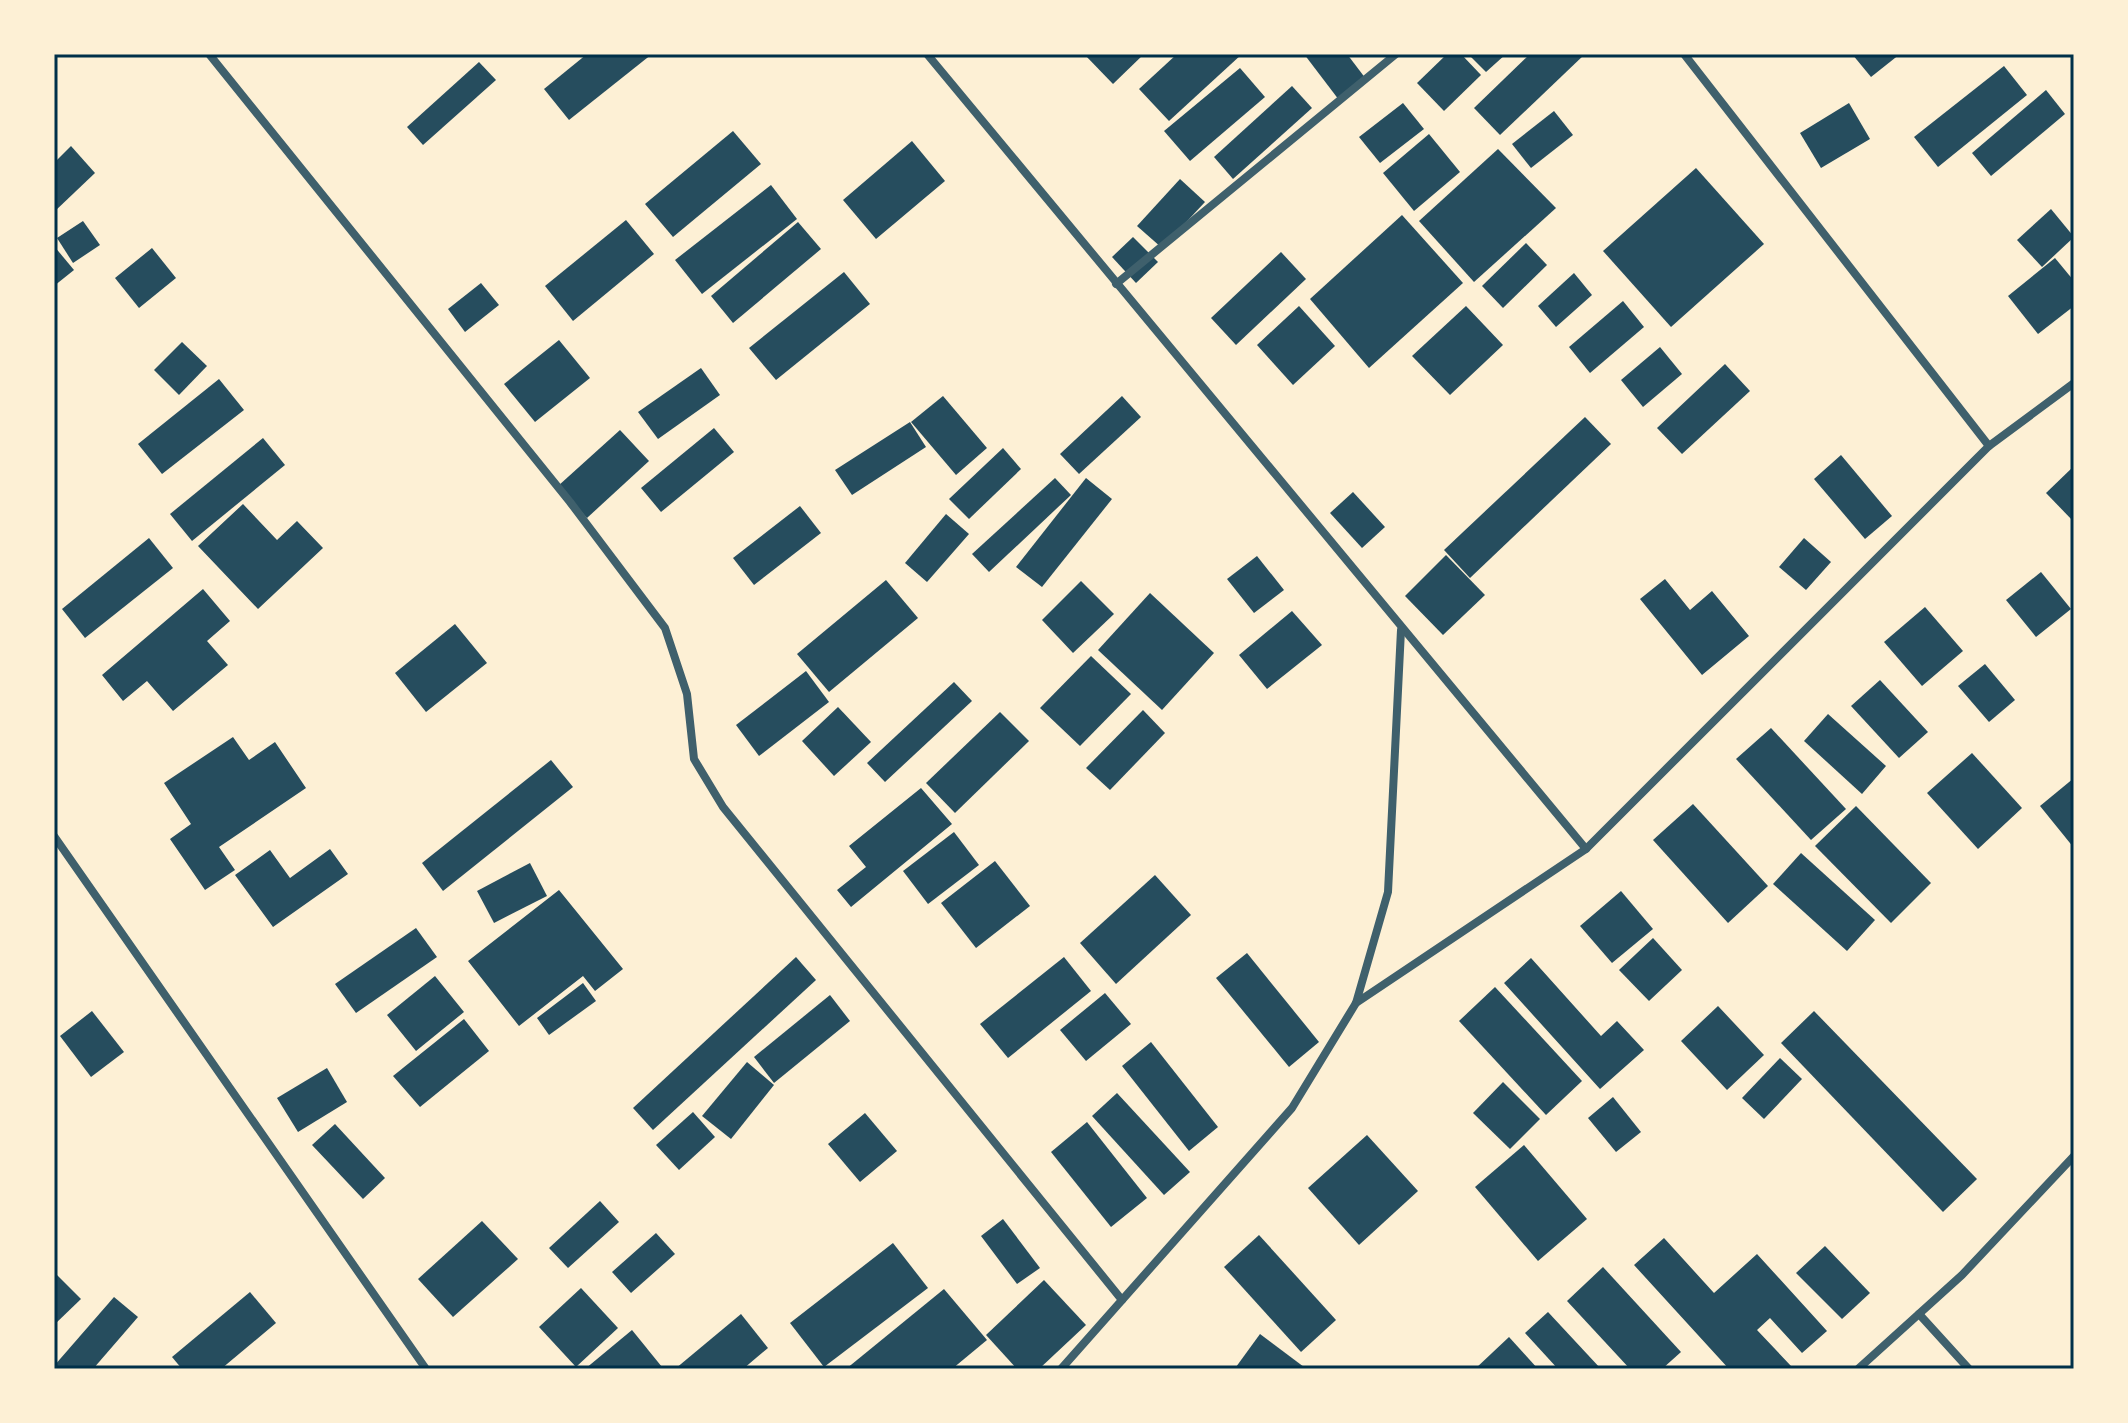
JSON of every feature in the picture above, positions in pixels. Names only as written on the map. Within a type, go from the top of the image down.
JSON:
[{"type":"street","points":[[209,54],[560,490],[665,628],[687,694],[694,759],[723,807],[1122,1300]]},
{"type":"street","points":[[927,54],[1401,630],[1586,849]]},
{"type":"street","points":[[1116,284],[1396,54]]},
{"type":"street","points":[[1684,54],[1989,446]]},
{"type":"street","points":[[1356,1003],[1586,849],[1989,446],[2074,383]]},
{"type":"street","points":[[1061,1369],[1292,1108],[1356,1003],[1388,892],[1401,630]]},
{"type":"street","points":[[54,836],[426,1369]]},
{"type":"street","points":[[1858,1369],[1962,1275],[2074,1156]]},
{"type":"street","points":[[1919,1314],[1969,1369]]},
{"type":"building","points":[[587,54],[652,54],[569,120],[544,89]]},
{"type":"building","points":[[1084,54],[1144,54],[1113,84]]},
{"type":"building","points":[[1177,54],[1242,54],[1169,121],[1139,89]]},
{"type":"building","points":[[1304,54],[1347,54],[1366,79],[1339,100]]},
{"type":"building","points":[[1447,54],[1461,54],[1481,75],[1444,111],[1417,83]]},
{"type":"building","points":[[1468,54],[1506,54],[1486,72]]},
{"type":"building","points":[[1530,54],[1585,54],[1500,135],[1474,108]]},
{"type":"building","points":[[1852,54],[1900,54],[1871,77]]},
{"type":"building","points":[[479,62],[496,80],[423,145],[407,127]]},
{"type":"building","points":[[2004,66],[2027,95],[1938,167],[1914,137]]},
{"type":"building","points":[[1240,68],[1265,97],[1190,161],[1164,131]]},
{"type":"building","points":[[1292,86],[1312,108],[1233,179],[1214,157]]},
{"type":"building","points":[[2046,90],[2065,114],[1991,176],[1972,153]]},
{"type":"building","points":[[1403,103],[1424,129],[1380,163],[1359,137]]},
{"type":"building","points":[[1849,103],[1870,139],[1821,168],[1800,133]]},
{"type":"building","points":[[1554,111],[1573,135],[1531,168],[1512,144]]},
{"type":"building","points":[[733,131],[761,164],[673,237],[645,204]]},
{"type":"building","points":[[1429,134],[1460,172],[1414,211],[1383,173]]},
{"type":"building","points":[[912,141],[945,181],[876,239],[843,200]]},
{"type":"building","points":[[71,146],[95,173],[54,212],[54,163]]},
{"type":"building","points":[[1498,149],[1556,208],[1474,282],[1419,221]]},
{"type":"building","points":[[1696,168],[1764,244],[1671,327],[1603,251]]},
{"type":"building","points":[[1180,179],[1205,202],[1162,248],[1137,226]]},
{"type":"building","points":[[771,185],[797,219],[702,294],[675,260]]},
{"type":"building","points":[[2051,209],[2074,237],[2042,267],[2017,240]]},
{"type":"building","points":[[1402,215],[1463,283],[1369,368],[1310,299]]},
{"type":"building","points":[[626,220],[654,254],[573,321],[545,286]]},
{"type":"building","points":[[83,221],[100,245],[73,263],[57,238]]},
{"type":"building","points":[[798,222],[821,249],[733,323],[711,296]]},
{"type":"building","points":[[1133,237],[1158,262],[1136,283],[1112,257]]},
{"type":"building","points":[[1526,243],[1547,265],[1503,308],[1482,286]]},
{"type":"building","points":[[54,246],[74,270],[54,286]]},
{"type":"building","points":[[152,248],[176,278],[139,308],[115,278]]},
{"type":"building","points":[[1281,252],[1306,279],[1236,345],[1211,318]]},
{"type":"building","points":[[2055,258],[2074,281],[2074,306],[2038,334],[2008,296]]},
{"type":"building","points":[[844,272],[870,304],[776,380],[749,348]]},
{"type":"building","points":[[1574,273],[1592,295],[1556,327],[1538,306]]},
{"type":"building","points":[[481,283],[499,305],[465,332],[448,309]]},
{"type":"building","points":[[1623,301],[1644,327],[1590,373],[1569,347]]},
{"type":"building","points":[[1299,306],[1335,346],[1293,385],[1257,345]]},
{"type":"building","points":[[1466,306],[1503,345],[1450,395],[1412,356]]},
{"type":"building","points":[[559,340],[590,378],[535,422],[504,384]]},
{"type":"building","points":[[182,342],[207,366],[179,395],[154,370]]},
{"type":"building","points":[[1660,347],[1682,374],[1643,407],[1621,380]]},
{"type":"building","points":[[1725,364],[1750,391],[1682,454],[1657,428]]},
{"type":"building","points":[[701,368],[720,395],[658,439],[638,412]]},
{"type":"building","points":[[219,379],[244,410],[162,474],[138,444]]},
{"type":"building","points":[[943,396],[987,448],[956,475],[911,422]]},
{"type":"building","points":[[1122,396],[1141,417],[1079,474],[1060,454]]},
{"type":"building","points":[[1585,417],[1611,444],[1470,578],[1444,550]]},
{"type":"building","points":[[910,422],[926,447],[852,495],[835,470]]},
{"type":"building","points":[[714,428],[734,452],[661,512],[641,488]]},
{"type":"building","points":[[620,430],[649,461],[587,518],[558,486]]},
{"type":"building","points":[[263,438],[285,465],[192,541],[170,514]]},
{"type":"building","points":[[1003,448],[1021,469],[969,519],[949,499]]},
{"type":"building","points":[[1841,455],[1892,516],[1865,539],[1814,479]]},
{"type":"building","points":[[2074,466],[2074,522],[2046,493]]},
{"type":"building","points":[[1055,478],[1071,495],[989,572],[972,554]]},
{"type":"building","points":[[1086,478],[1112,499],[1042,587],[1016,567]]},
{"type":"building","points":[[1353,492],[1385,527],[1362,548],[1330,513]]},
{"type":"building","points":[[243,504],[277,540],[297,521],[323,548],[258,609],[198,546]]},
{"type":"building","points":[[800,506],[821,533],[754,585],[733,558]]},
{"type":"building","points":[[946,514],[969,534],[927,582],[905,563]]},
{"type":"building","points":[[149,538],[173,568],[85,638],[62,609]]},
{"type":"building","points":[[1804,538],[1831,562],[1806,590],[1779,567]]},
{"type":"building","points":[[1446,555],[1485,595],[1443,635],[1405,596]]},
{"type":"building","points":[[1257,556],[1284,590],[1254,613],[1227,579]]},
{"type":"building","points":[[2041,572],[2071,609],[2036,637],[2006,600]]},
{"type":"building","points":[[1665,579],[1690,610],[1712,591],[1749,636],[1702,675],[1640,599]]},
{"type":"building","points":[[886,580],[918,618],[829,692],[797,654]]},
{"type":"building","points":[[1081,581],[1114,614],[1073,653],[1042,620]]},
{"type":"building","points":[[203,589],[230,621],[207,641],[228,665],[173,711],[147,681],[123,701],[102,675]]},
{"type":"building","points":[[1150,593],[1214,653],[1162,710],[1098,650]]},
{"type":"building","points":[[1925,607],[1963,651],[1922,686],[1884,642]]},
{"type":"building","points":[[1292,611],[1322,645],[1267,689],[1239,655]]},
{"type":"building","points":[[455,624],[487,663],[426,712],[395,673]]},
{"type":"building","points":[[1091,656],[1131,694],[1080,746],[1040,708]]},
{"type":"building","points":[[1985,664],[2015,700],[1989,722],[1958,686]]},
{"type":"building","points":[[806,671],[829,702],[759,756],[736,725]]},
{"type":"building","points":[[1880,680],[1928,732],[1899,758],[1851,706]]},
{"type":"building","points":[[954,682],[972,701],[885,782],[867,763]]},
{"type":"building","points":[[838,707],[871,742],[834,776],[802,741]]},
{"type":"building","points":[[1143,710],[1165,733],[1110,790],[1086,768]]},
{"type":"building","points":[[1000,712],[1029,741],[955,813],[926,783]]},
{"type":"building","points":[[1828,714],[1886,766],[1862,794],[1804,741]]},
{"type":"building","points":[[1771,728],[1846,809],[1811,840],[1736,759]]},
{"type":"building","points":[[233,737],[249,760],[275,742],[306,788],[219,847],[235,870],[205,890],[170,839],[191,824],[164,783]]},
{"type":"building","points":[[1972,753],[2022,808],[1978,849],[1927,793]]},
{"type":"building","points":[[551,760],[573,787],[443,891],[422,863]]},
{"type":"building","points":[[2074,778],[2074,848],[2040,806]]},
{"type":"building","points":[[921,788],[952,824],[851,907],[837,890],[866,867],[849,846]]},
{"type":"building","points":[[1693,804],[1768,886],[1728,923],[1653,840]]},
{"type":"building","points":[[1856,806],[1931,883],[1891,923],[1815,846]]},
{"type":"building","points":[[954,832],[979,865],[928,904],[903,871]]},
{"type":"building","points":[[330,849],[348,874],[273,927],[235,875],[270,850],[290,878]]},
{"type":"building","points":[[1801,853],[1875,920],[1847,951],[1773,884]]},
{"type":"building","points":[[995,861],[1030,906],[976,948],[941,903]]},
{"type":"building","points":[[530,863],[547,896],[494,923],[477,891]]},
{"type":"building","points":[[1155,875],[1191,915],[1116,984],[1080,943]]},
{"type":"building","points":[[559,890],[623,969],[595,991],[583,976],[519,1026],[468,961]]},
{"type":"building","points":[[1621,891],[1653,929],[1612,963],[1580,926]]},
{"type":"building","points":[[416,928],[437,957],[356,1013],[335,984]]},
{"type":"building","points":[[1653,938],[1682,970],[1649,1001],[1619,970]]},
{"type":"building","points":[[1247,953],[1319,1042],[1289,1067],[1216,978]]},
{"type":"building","points":[[796,957],[816,980],[653,1130],[633,1108]]},
{"type":"building","points":[[1064,957],[1091,991],[1008,1058],[980,1024]]},
{"type":"building","points":[[1531,958],[1601,1036],[1617,1021],[1644,1050],[1600,1089],[1504,983]]},
{"type":"building","points":[[435,976],[464,1012],[416,1051],[387,1015]]},
{"type":"building","points":[[583,983],[596,1001],[549,1035],[537,1018]]},
{"type":"building","points":[[1495,987],[1582,1081],[1546,1115],[1459,1021]]},
{"type":"building","points":[[1105,993],[1131,1024],[1086,1061],[1060,1030]]},
{"type":"building","points":[[830,995],[850,1021],[774,1083],[754,1057]]},
{"type":"building","points":[[1718,1006],[1764,1055],[1727,1090],[1681,1041]]},
{"type":"building","points":[[92,1011],[124,1052],[91,1077],[60,1036]]},
{"type":"building","points":[[1814,1011],[1977,1179],[1943,1212],[1781,1043]]},
{"type":"building","points":[[464,1019],[489,1051],[420,1107],[393,1076]]},
{"type":"building","points":[[1151,1042],[1218,1127],[1189,1151],[1122,1066]]},
{"type":"building","points":[[1780,1058],[1802,1079],[1764,1119],[1742,1098]]},
{"type":"building","points":[[747,1062],[774,1085],[731,1139],[702,1116]]},
{"type":"building","points":[[327,1068],[347,1102],[298,1132],[277,1098]]},
{"type":"building","points":[[1503,1082],[1540,1119],[1510,1149],[1473,1113]]},
{"type":"building","points":[[1117,1093],[1190,1172],[1164,1195],[1092,1116]]},
{"type":"building","points":[[1613,1097],[1641,1132],[1616,1152],[1588,1118]]},
{"type":"building","points":[[693,1112],[715,1137],[679,1170],[656,1145]]},
{"type":"building","points":[[865,1113],[897,1151],[860,1182],[828,1144]]},
{"type":"building","points":[[1087,1122],[1147,1198],[1111,1227],[1051,1152]]},
{"type":"building","points":[[335,1124],[385,1178],[363,1199],[312,1145]]},
{"type":"building","points":[[1367,1135],[1418,1191],[1359,1245],[1308,1188]]},
{"type":"building","points":[[1524,1145],[1587,1219],[1538,1261],[1475,1187]]},
{"type":"building","points":[[600,1201],[619,1222],[568,1268],[549,1248]]},
{"type":"building","points":[[1003,1219],[1040,1268],[1017,1284],[981,1236]]},
{"type":"building","points":[[482,1221],[518,1259],[453,1317],[418,1279]]},
{"type":"building","points":[[656,1233],[675,1254],[631,1293],[612,1272]]},
{"type":"building","points":[[1259,1235],[1336,1320],[1301,1352],[1224,1267]]},
{"type":"building","points":[[1664,1238],[1714,1293],[1757,1254],[1827,1331],[1802,1353],[1770,1318],[1757,1330],[1791,1366],[1729,1369],[1634,1265]]},
{"type":"building","points":[[893,1243],[928,1288],[824,1367],[790,1323]]},
{"type":"building","points":[[1825,1246],[1870,1293],[1842,1319],[1796,1273]]},
{"type":"building","points":[[1603,1267],[1681,1352],[1662,1369],[1630,1369],[1567,1301]]},
{"type":"building","points":[[54,1272],[81,1299],[54,1325]]},
{"type":"building","points":[[1044,1280],[1086,1325],[1039,1369],[1017,1369],[986,1335]]},
{"type":"building","points":[[581,1288],[618,1328],[576,1367],[539,1327]]},
{"type":"building","points":[[944,1289],[987,1340],[952,1369],[846,1369]]},
{"type":"building","points":[[250,1292],[276,1323],[221,1369],[182,1369],[172,1357]]},
{"type":"building","points":[[114,1297],[138,1317],[93,1369],[58,1369],[54,1366]]},
{"type":"building","points":[[1548,1312],[1601,1369],[1558,1369],[1525,1333]]},
{"type":"building","points":[[741,1314],[768,1348],[743,1369],[675,1369]]},
{"type":"building","points":[[632,1330],[662,1367],[585,1369]]},
{"type":"building","points":[[1260,1334],[1304,1367],[1236,1367]]},
{"type":"building","points":[[1509,1337],[1538,1369],[1475,1369]]}]
